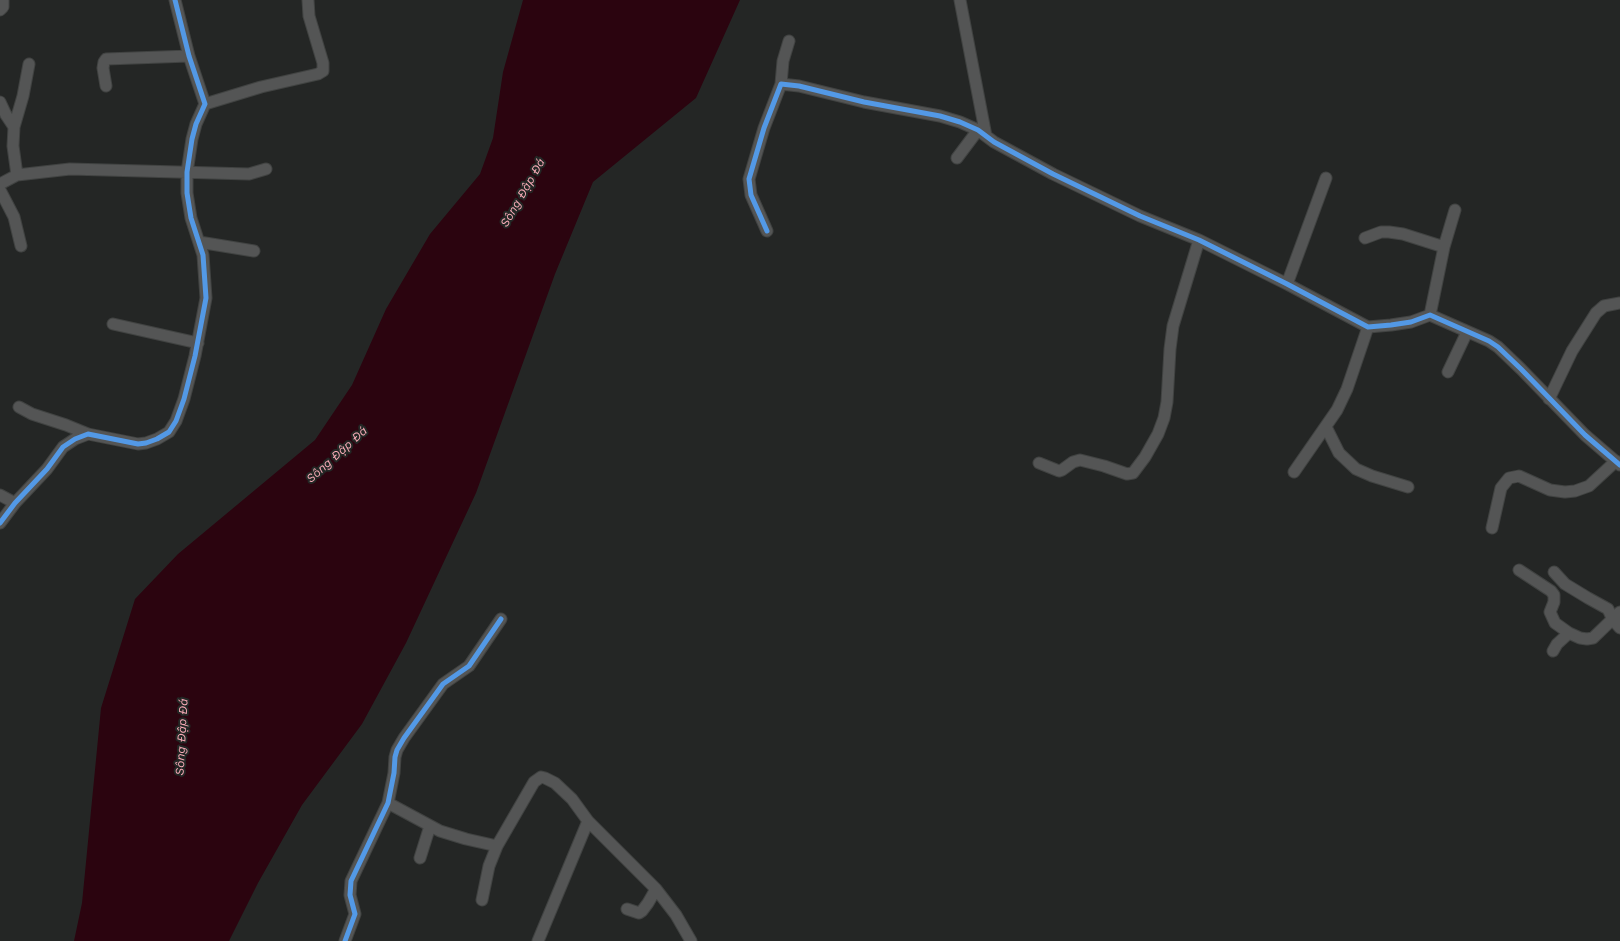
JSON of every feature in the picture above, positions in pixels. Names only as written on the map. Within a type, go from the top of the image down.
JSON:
[{"type":"street","points":[[0,10],[3,7],[4,0]]},
{"type":"street","points":[[19,407],[32,414],[88,434],[138,444],[157,440],[168,432],[176,421],[184,399],[198,343],[206,298],[203,255],[191,218],[187,193],[187,172],[192,139],[196,124],[205,104],[189,56],[175,0]]},
{"type":"street","points":[[205,104],[261,87],[318,74],[324,71],[309,16],[308,0]]},
{"type":"street","points":[[960,0],[982,133]]},
{"type":"street","points":[[767,231],[751,195],[749,179],[764,128],[781,84],[784,61],[789,41]]},
{"type":"street","points":[[106,86],[103,68],[106,59],[189,56]]},
{"type":"street","points":[[17,175],[13,146],[14,127],[23,96],[28,64]]},
{"type":"street","points":[[781,84],[799,86],[864,102],[940,116],[960,122],[1053,174],[1140,216],[1199,240],[1368,327],[1411,322],[1430,315],[1489,341],[1498,347],[1584,435],[1618,463],[1589,486],[1575,491],[1565,492],[1550,490],[1519,476],[1509,478],[1501,488],[1492,528]]},
{"type":"street","points":[[0,102],[14,127]]},
{"type":"street","points":[[957,158],[982,133]]},
{"type":"street","points":[[0,184],[17,175],[70,169],[250,174],[266,169]]},
{"type":"street","points":[[1287,284],[1326,178]]},
{"type":"street","points":[[0,190],[14,217],[21,246]]},
{"type":"street","points":[[1430,315],[1444,247],[1455,210]]},
{"type":"street","points":[[1365,238],[1381,232],[1389,232],[1403,234],[1444,247]]},
{"type":"street","points":[[1039,463],[1059,471],[1073,462],[1080,460],[1127,474],[1133,473],[1145,457],[1158,434],[1164,418],[1167,402],[1173,326],[1199,240]]},
{"type":"street","points":[[199,242],[254,252]]},
{"type":"street","points":[[1549,399],[1572,351],[1588,325],[1604,306],[1620,302]]},
{"type":"street","points":[[113,324],[198,343]]},
{"type":"street","points":[[1294,472],[1326,427],[1347,389],[1368,327]]},
{"type":"street","points":[[1448,372],[1467,332]]},
{"type":"street","points":[[1326,427],[1339,454],[1356,469],[1408,488]]},
{"type":"street","points":[[0,523],[15,503],[47,469],[63,447],[75,439],[88,434]]},
{"type":"street","points":[[0,495],[15,503]]},
{"type":"street","points":[[1519,570],[1554,595],[1554,602],[1550,612],[1552,618],[1555,623],[1569,633],[1580,638],[1593,638],[1618,620],[1608,609],[1565,584],[1554,572]]},
{"type":"street","points":[[345,941],[355,914],[350,895],[351,881],[388,803],[394,773],[395,757],[404,738],[444,684],[469,666],[501,619]]},
{"type":"street","points":[[1553,651],[1557,644],[1569,633]]},
{"type":"street","points":[[482,900],[489,866],[497,846],[527,792],[534,782],[541,777],[555,783],[572,799],[588,821],[656,889],[676,915],[691,941]]},
{"type":"street","points":[[388,803],[430,826],[451,835],[497,846]]},
{"type":"street","points":[[538,941],[588,821]]},
{"type":"street","points":[[420,858],[430,826]]},
{"type":"street","points":[[627,909],[639,913],[642,911],[656,889]]},
{"type":"water","name":"Sông Đập Đá","points":[[523,0],[740,0],[696,98],[593,182],[555,274],[476,493],[406,643],[362,724],[302,805],[258,883],[229,941],[74,941],[82,903],[101,708],[135,599],[178,554],[315,440],[352,385],[386,309],[430,234],[480,174],[493,138],[503,72]]},
{"type":"cycle path","points":[[0,523],[15,503],[47,469],[63,447],[75,439],[88,434],[138,444],[157,439],[169,432],[176,421],[184,399],[195,356],[206,298],[203,255],[191,218],[187,193],[187,172],[192,139],[196,124],[205,104],[189,56],[175,0]]},
{"type":"cycle path","points":[[767,231],[751,195],[749,179],[764,128],[781,84],[799,86],[864,102],[940,116],[960,122],[978,130],[994,142],[1053,174],[1140,216],[1199,240],[1368,327],[1411,322],[1430,315],[1489,341],[1498,347],[1521,369],[1585,435],[1620,465]]},
{"type":"cycle path","points":[[345,941],[355,914],[350,895],[351,881],[388,803],[397,750],[443,684],[469,666],[501,619]]}]
